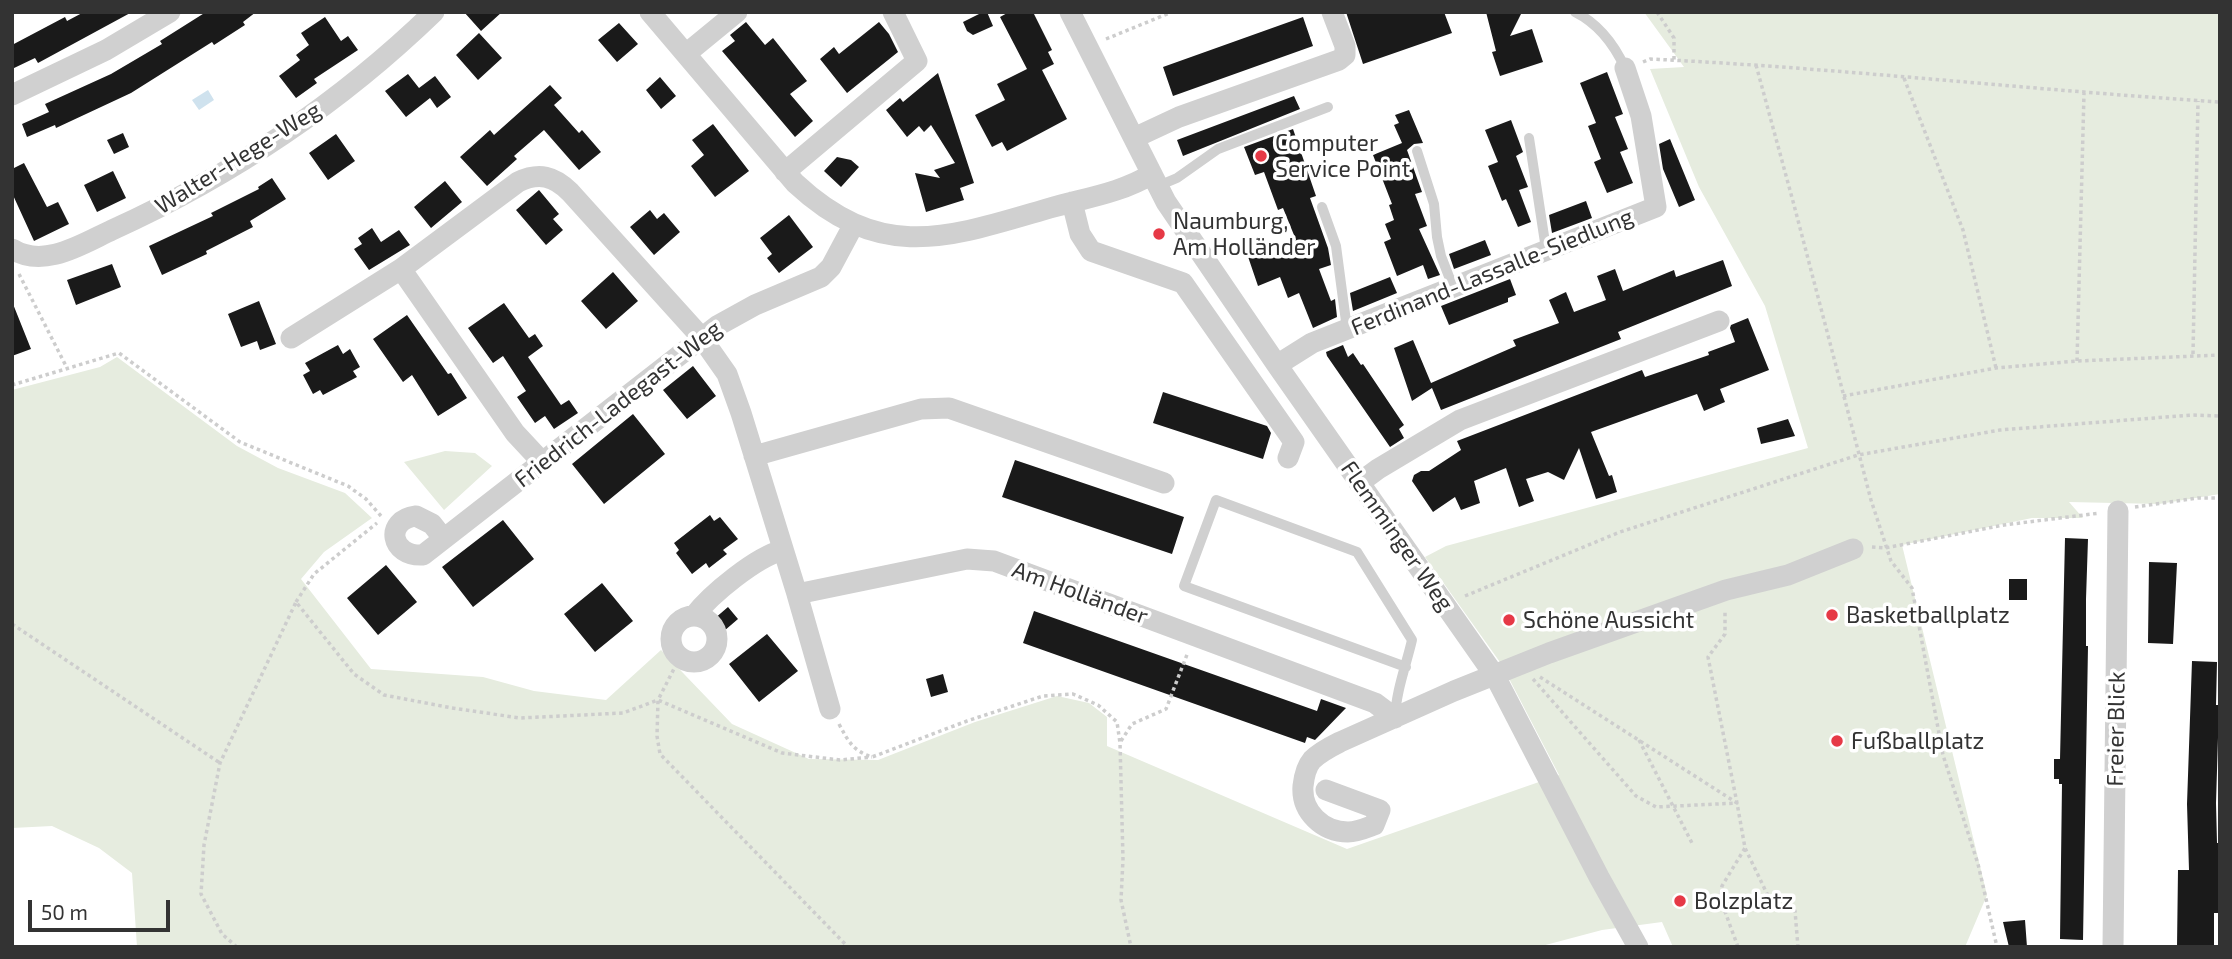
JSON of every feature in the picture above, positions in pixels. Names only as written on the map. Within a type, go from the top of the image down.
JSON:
[{"type":"street","points":[[12,95],[106,50],[170,12]]},
{"type":"street","name":"Walter-Hege-Weg","points":[[14,258],[60,253],[133,221],[201,186],[308,118],[363,75],[434,12]]},
{"type":"street","points":[[650,12],[808,196],[854,224],[897,236],[937,237],[975,230],[1155,180]]},
{"type":"street","points":[[687,53],[737,12]]},
{"type":"street","points":[[785,172],[917,61],[893,12]]},
{"type":"street","name":"Flemminger Weg","points":[[1070,12],[1155,180],[1277,365],[1495,676],[1638,947]]},
{"type":"street","points":[[1134,138],[1179,117],[1339,60],[1345,55],[1345,46],[1332,12]]},
{"type":"street","name":"Ferdinand-Lassalle-Siedlung","points":[[1277,365],[1312,343],[1656,207],[1641,116],[1625,68]]},
{"type":"street","points":[[291,338],[401,269],[518,182],[538,175],[548,177],[570,192],[701,337],[727,374],[797,594],[830,709]]},
{"type":"street","points":[[1072,202],[1080,234],[1091,251],[1183,283],[1294,442],[1288,458]]},
{"type":"street","name":"Friedrich-Ladegast-Weg","points":[[389,524],[395,541],[407,554],[423,555],[701,337],[735,315],[821,277],[831,267],[854,224]]},
{"type":"street","points":[[401,269],[515,433],[542,462]]},
{"type":"street","points":[[1359,483],[1460,421],[1719,321]]},
{"type":"street","points":[[754,456],[921,409],[949,408],[1164,483]]},
{"type":"street","name":"Freier Blick","points":[[2113,947],[2118,511]]},
{"type":"street","points":[[389,524],[416,516],[432,524],[443,538]]},
{"type":"street","points":[[1326,790],[1380,810],[1374,825],[1345,832],[1319,823],[1305,802],[1303,789],[1305,773],[1311,761],[1323,751],[1454,691],[1520,665],[1726,590],[1788,575],[1853,549]]},
{"type":"street","points":[[694,616],[702,605],[762,557],[783,550]]},
{"type":"street","name":"Am Holländer","points":[[797,594],[967,559],[994,561],[1376,703],[1395,718]]},
{"type":"street","points":[[694,616],[708,621],[713,627],[716,643],[709,656],[694,662],[680,657],[671,646],[672,632],[680,620],[694,616]]},
{"type":"lane","points":[[1574,12],[1587,18],[1609,38],[1625,68]]},
{"type":"lane","points":[[1155,180],[1177,177],[1218,149],[1328,107]]},
{"type":"lane","points":[[1529,138],[1546,249]]},
{"type":"lane","points":[[1417,151],[1432,196],[1441,256],[1453,287]]},
{"type":"lane","points":[[1322,207],[1336,246],[1347,329]]},
{"type":"lane","points":[[1395,718],[1395,699],[1406,667],[1412,640],[1357,552],[1216,500],[1184,586],[1406,667]]},
{"type":"path","points":[[1088,47],[1172,12]]},
{"type":"path","points":[[1657,12],[1674,38],[1674,60]]},
{"type":"path","points":[[1625,68],[1650,59],[1674,60],[2220,102]]},
{"type":"path","points":[[1756,65],[1885,548],[1891,561],[1912,588],[1943,755],[1978,864],[1997,947]]},
{"type":"path","points":[[1903,78],[1963,230],[1996,368]]},
{"type":"path","points":[[2077,361],[2084,93]]},
{"type":"path","points":[[2193,354],[2198,101]]},
{"type":"path","points":[[14,258],[67,368]]},
{"type":"path","points":[[12,385],[119,353],[240,442],[348,486],[366,499],[389,524],[314,574],[296,602],[220,763],[204,845],[201,894],[222,934],[237,947]]},
{"type":"path","points":[[1843,396],[1996,368],[2193,354],[2220,355]]},
{"type":"path","points":[[1465,596],[1620,532],[1858,455],[2000,430],[2192,415],[2220,416]]},
{"type":"path","points":[[1853,549],[1885,548],[2004,525],[2220,498]]},
{"type":"path","points":[[1726,590],[1724,634],[1708,657],[1745,848],[1772,904],[1795,911],[1798,947]]},
{"type":"path","points":[[296,602],[354,674],[384,695],[520,718],[623,713],[658,700],[782,753],[840,760],[872,757],[967,720],[1044,696],[1073,694],[1098,705],[1117,722],[1123,859],[1121,900],[1131,947]]},
{"type":"path","points":[[12,624],[220,763]]},
{"type":"path","points":[[1120,743],[1132,724],[1166,709],[1194,636]]},
{"type":"path","points":[[680,657],[658,700],[657,736],[660,754],[848,947]]},
{"type":"path","points":[[1520,665],[1639,738],[1737,803]]},
{"type":"path","points":[[1520,665],[1636,796],[1656,807],[1737,803]]},
{"type":"path","points":[[830,709],[848,743],[860,753],[872,757]]},
{"type":"path","points":[[1639,738],[1692,843]]},
{"type":"path","points":[[1738,947],[1720,898],[1722,886],[1745,848]]},
{"type":"shaded area","points":[[1644,12],[2220,12],[2220,494],[2159,504],[2069,502],[2083,518],[2032,518],[1902,545],[1987,895],[1965,947],[1673,947],[1662,922],[1602,930],[1538,947],[137,947],[132,873],[99,848],[52,826],[12,828],[12,390],[100,367],[117,357],[237,446],[278,468],[345,493],[372,518],[324,552],[301,579],[371,669],[483,677],[534,691],[606,700],[661,650],[732,724],[809,759],[878,760],[975,722],[1057,696],[1089,703],[1107,717],[1107,746],[1347,849],[1559,775],[1502,665],[1425,557],[1446,546],[1808,448],[1765,306],[1699,187],[1650,69],[1684,67]]},
{"type":"shaded area","points":[[445,451],[475,453],[492,466],[444,510],[404,462]]},
{"type":"water","points":[[208,90],[214,100],[199,110],[192,100]]},
{"type":"building","points":[[84,12],[132,12],[38,63],[35,58],[12,69],[12,45],[65,17],[67,21]]},
{"type":"building","points":[[206,12],[256,12],[243,22],[245,25],[214,45],[212,42],[131,93],[56,128],[55,125],[27,137],[22,124],[49,112],[45,104],[111,74],[162,44],[160,41]]},
{"type":"building","points":[[464,12],[502,12],[481,31]]},
{"type":"building","points":[[987,12],[993,26],[973,35],[967,31],[963,22]]},
{"type":"building","points":[[1009,12],[1033,12],[1052,50],[1048,52],[1054,64],[1042,70],[1067,119],[1007,151],[1002,142],[992,147],[975,115],[1005,100],[997,84],[1027,69],[1000,17]]},
{"type":"building","points":[[1346,12],[1444,12],[1452,33],[1363,64]]},
{"type":"building","points":[[1486,12],[1522,12],[1510,36],[1532,29],[1543,62],[1500,76],[1492,52],[1496,51]]},
{"type":"building","points":[[325,17],[341,41],[348,36],[358,50],[314,79],[317,83],[296,98],[279,76],[300,60],[296,55],[309,45],[301,33]]},
{"type":"building","points":[[1303,17],[1313,46],[1173,96],[1163,67]]},
{"type":"building","points":[[746,22],[765,45],[773,38],[807,81],[790,94],[813,121],[795,137],[722,51],[735,41],[730,35]]},
{"type":"building","points":[[879,22],[898,52],[847,93],[820,59],[834,47],[839,54]]},
{"type":"building","points":[[619,23],[638,44],[617,62],[598,40]]},
{"type":"building","points":[[479,33],[502,58],[478,80],[456,55]]},
{"type":"building","points":[[1607,72],[1623,114],[1615,117],[1628,149],[1620,152],[1633,183],[1607,193],[1594,162],[1601,159],[1588,126],[1596,123],[1580,83]]},
{"type":"building","points":[[938,73],[974,183],[960,188],[964,200],[926,212],[915,173],[940,178],[934,170],[955,163],[931,125],[924,132],[919,126],[907,137],[886,110],[900,98],[903,102]]},
{"type":"building","points":[[408,74],[419,88],[435,76],[451,97],[437,108],[430,98],[406,117],[385,91]]},
{"type":"building","points":[[660,77],[676,96],[661,109],[646,90]]},
{"type":"building","points":[[550,85],[562,98],[554,105],[579,133],[582,130],[601,152],[579,170],[544,130],[514,156],[517,159],[487,186],[460,157],[490,130],[494,135]]},
{"type":"building","points":[[1294,96],[1300,109],[1183,156],[1177,140]]},
{"type":"building","points":[[1409,110],[1423,143],[1414,144],[1407,150],[1422,192],[1415,194],[1427,226],[1419,229],[1440,275],[1428,279],[1423,265],[1397,276],[1384,242],[1391,239],[1385,224],[1394,220],[1389,205],[1392,204],[1373,155],[1402,143],[1394,125],[1399,123],[1395,115]]},
{"type":"building","points":[[1511,120],[1523,152],[1516,156],[1528,187],[1519,190],[1531,222],[1518,227],[1506,199],[1502,201],[1488,166],[1498,162],[1485,130]]},
{"type":"building","points":[[713,124],[749,171],[715,197],[691,166],[704,155],[692,140]]},
{"type":"building","points":[[1293,129],[1316,196],[1310,198],[1328,248],[1331,265],[1319,269],[1331,301],[1335,299],[1337,317],[1313,328],[1299,293],[1288,298],[1280,277],[1258,286],[1243,242],[1257,237],[1263,253],[1296,240],[1283,208],[1278,210],[1264,172],[1255,175],[1244,147]]},
{"type":"building","points":[[123,133],[129,147],[114,154],[107,140]]},
{"type":"building","points":[[336,134],[355,161],[328,180],[309,153]]},
{"type":"building","points":[[1670,139],[1695,200],[1679,207],[1663,169],[1659,144]]},
{"type":"building","points":[[837,157],[851,160],[859,167],[841,187],[824,171]]},
{"type":"building","points":[[24,163],[47,207],[58,202],[69,224],[34,241],[12,193],[12,169]]},
{"type":"building","points":[[113,171],[126,198],[97,212],[84,185]]},
{"type":"building","points":[[272,178],[286,199],[250,221],[253,227],[206,251],[207,254],[162,275],[149,246],[213,216],[211,213],[259,189],[258,187]]},
{"type":"building","points":[[445,181],[462,202],[431,228],[414,207]]},
{"type":"building","points":[[539,190],[559,214],[553,219],[563,230],[546,245],[516,210]]},
{"type":"building","points":[[1586,201],[1592,218],[1552,233],[1549,215]]},
{"type":"building","points":[[650,210],[657,219],[664,213],[680,232],[654,255],[630,227]]},
{"type":"building","points":[[789,215],[813,247],[779,273],[767,258],[772,254],[760,238]]},
{"type":"building","points":[[372,228],[381,242],[399,230],[410,245],[369,270],[354,249],[362,244],[358,238]]},
{"type":"building","points":[[1485,240],[1491,255],[1454,269],[1449,254]]},
{"type":"building","points":[[1723,260],[1732,286],[1618,332],[1621,339],[1441,410],[1432,388],[1412,401],[1394,348],[1413,340],[1431,383],[1516,346],[1513,340],[1559,323],[1549,300],[1566,292],[1574,312],[1606,300],[1597,276],[1615,269],[1623,291],[1674,270],[1676,277]]},
{"type":"building","points":[[112,264],[121,287],[76,305],[67,280]]},
{"type":"building","points":[[613,272],[638,301],[606,329],[581,301]]},
{"type":"building","points":[[1390,277],[1397,293],[1353,311],[1350,293]]},
{"type":"building","points":[[1510,279],[1516,295],[1508,298],[1508,302],[1449,325],[1441,306]]},
{"type":"building","points":[[259,301],[276,344],[260,350],[257,341],[241,347],[228,314]]},
{"type":"building","points":[[504,303],[529,338],[535,334],[543,346],[528,357],[561,405],[569,400],[578,413],[554,429],[545,416],[535,423],[517,397],[526,391],[503,356],[493,363],[468,328]]},
{"type":"building","points":[[12,305],[31,349],[12,356]]},
{"type":"building","points":[[407,315],[467,398],[438,416],[412,375],[403,382],[373,339]]},
{"type":"building","points":[[1748,318],[1769,370],[1720,389],[1725,402],[1704,411],[1697,394],[1591,432],[1609,476],[1612,475],[1617,492],[1596,499],[1579,448],[1564,480],[1548,472],[1526,479],[1534,501],[1519,507],[1506,468],[1474,481],[1480,503],[1461,510],[1455,497],[1433,512],[1412,481],[1414,475],[1429,471],[1461,450],[1457,441],[1642,370],[1645,377],[1709,355],[1708,352],[1735,342],[1731,325]]},
{"type":"building","points":[[338,345],[343,354],[350,349],[360,367],[353,371],[357,377],[323,395],[320,390],[313,394],[303,375],[310,371],[305,363]]},
{"type":"building","points":[[1343,345],[1348,357],[1353,353],[1361,365],[1363,364],[1404,425],[1399,429],[1404,438],[1390,447],[1327,356],[1326,352]]},
{"type":"building","points":[[693,366],[716,396],[687,419],[663,390]]},
{"type":"building","points":[[1163,392],[1267,426],[1271,433],[1263,459],[1153,423]]},
{"type":"building","points":[[633,414],[665,454],[604,504],[572,464]]},
{"type":"building","points":[[1788,419],[1795,436],[1761,444],[1757,428]]},
{"type":"building","points":[[1015,460],[1184,517],[1172,554],[1002,497]]},
{"type":"building","points":[[710,515],[714,521],[720,517],[738,539],[723,550],[727,554],[709,568],[706,563],[692,574],[676,553],[679,550],[674,543]]},
{"type":"building","points":[[503,520],[534,559],[473,607],[442,567]]},
{"type":"building","points":[[2065,538],[2088,539],[2083,940],[2060,939],[2062,784],[2059,784],[2059,779],[2054,779],[2054,759],[2060,759]]},
{"type":"building","points":[[2149,562],[2177,563],[2173,644],[2148,643]]},
{"type":"building","points":[[386,565],[417,602],[378,635],[347,598]]},
{"type":"building","points":[[2009,579],[2027,579],[2027,600],[2009,600]]},
{"type":"building","points":[[602,583],[633,621],[595,652],[564,614]]},
{"type":"building","points":[[728,607],[738,619],[724,631],[714,619]]},
{"type":"building","points":[[1034,611],[1317,711],[1321,699],[1346,708],[1315,740],[1307,737],[1305,743],[1023,643]]},
{"type":"building","points":[[767,634],[798,671],[759,702],[729,664]]},
{"type":"building","points":[[2192,661],[2217,662],[2216,705],[2219,705],[2216,803],[2217,843],[2220,843],[2220,913],[2214,913],[2214,947],[2177,947],[2178,870],[2189,870],[2187,804]]},
{"type":"building","points":[[943,674],[948,692],[931,697],[926,679]]},
{"type":"building","points":[[2025,920],[2027,947],[2009,947],[2003,922]]},
{"type":"place","name":"Computer Service Point","points":[[1261,156]]},
{"type":"place","name":"Naumburg, Am Holländer","points":[[1159,234]]},
{"type":"place","name":"Basketballplatz","points":[[1832,615]]},
{"type":"place","name":"Schöne Aussicht","points":[[1509,620]]},
{"type":"place","name":"Fußballplatz","points":[[1837,741]]},
{"type":"place","name":"Bolzplatz","points":[[1680,901]]}]
